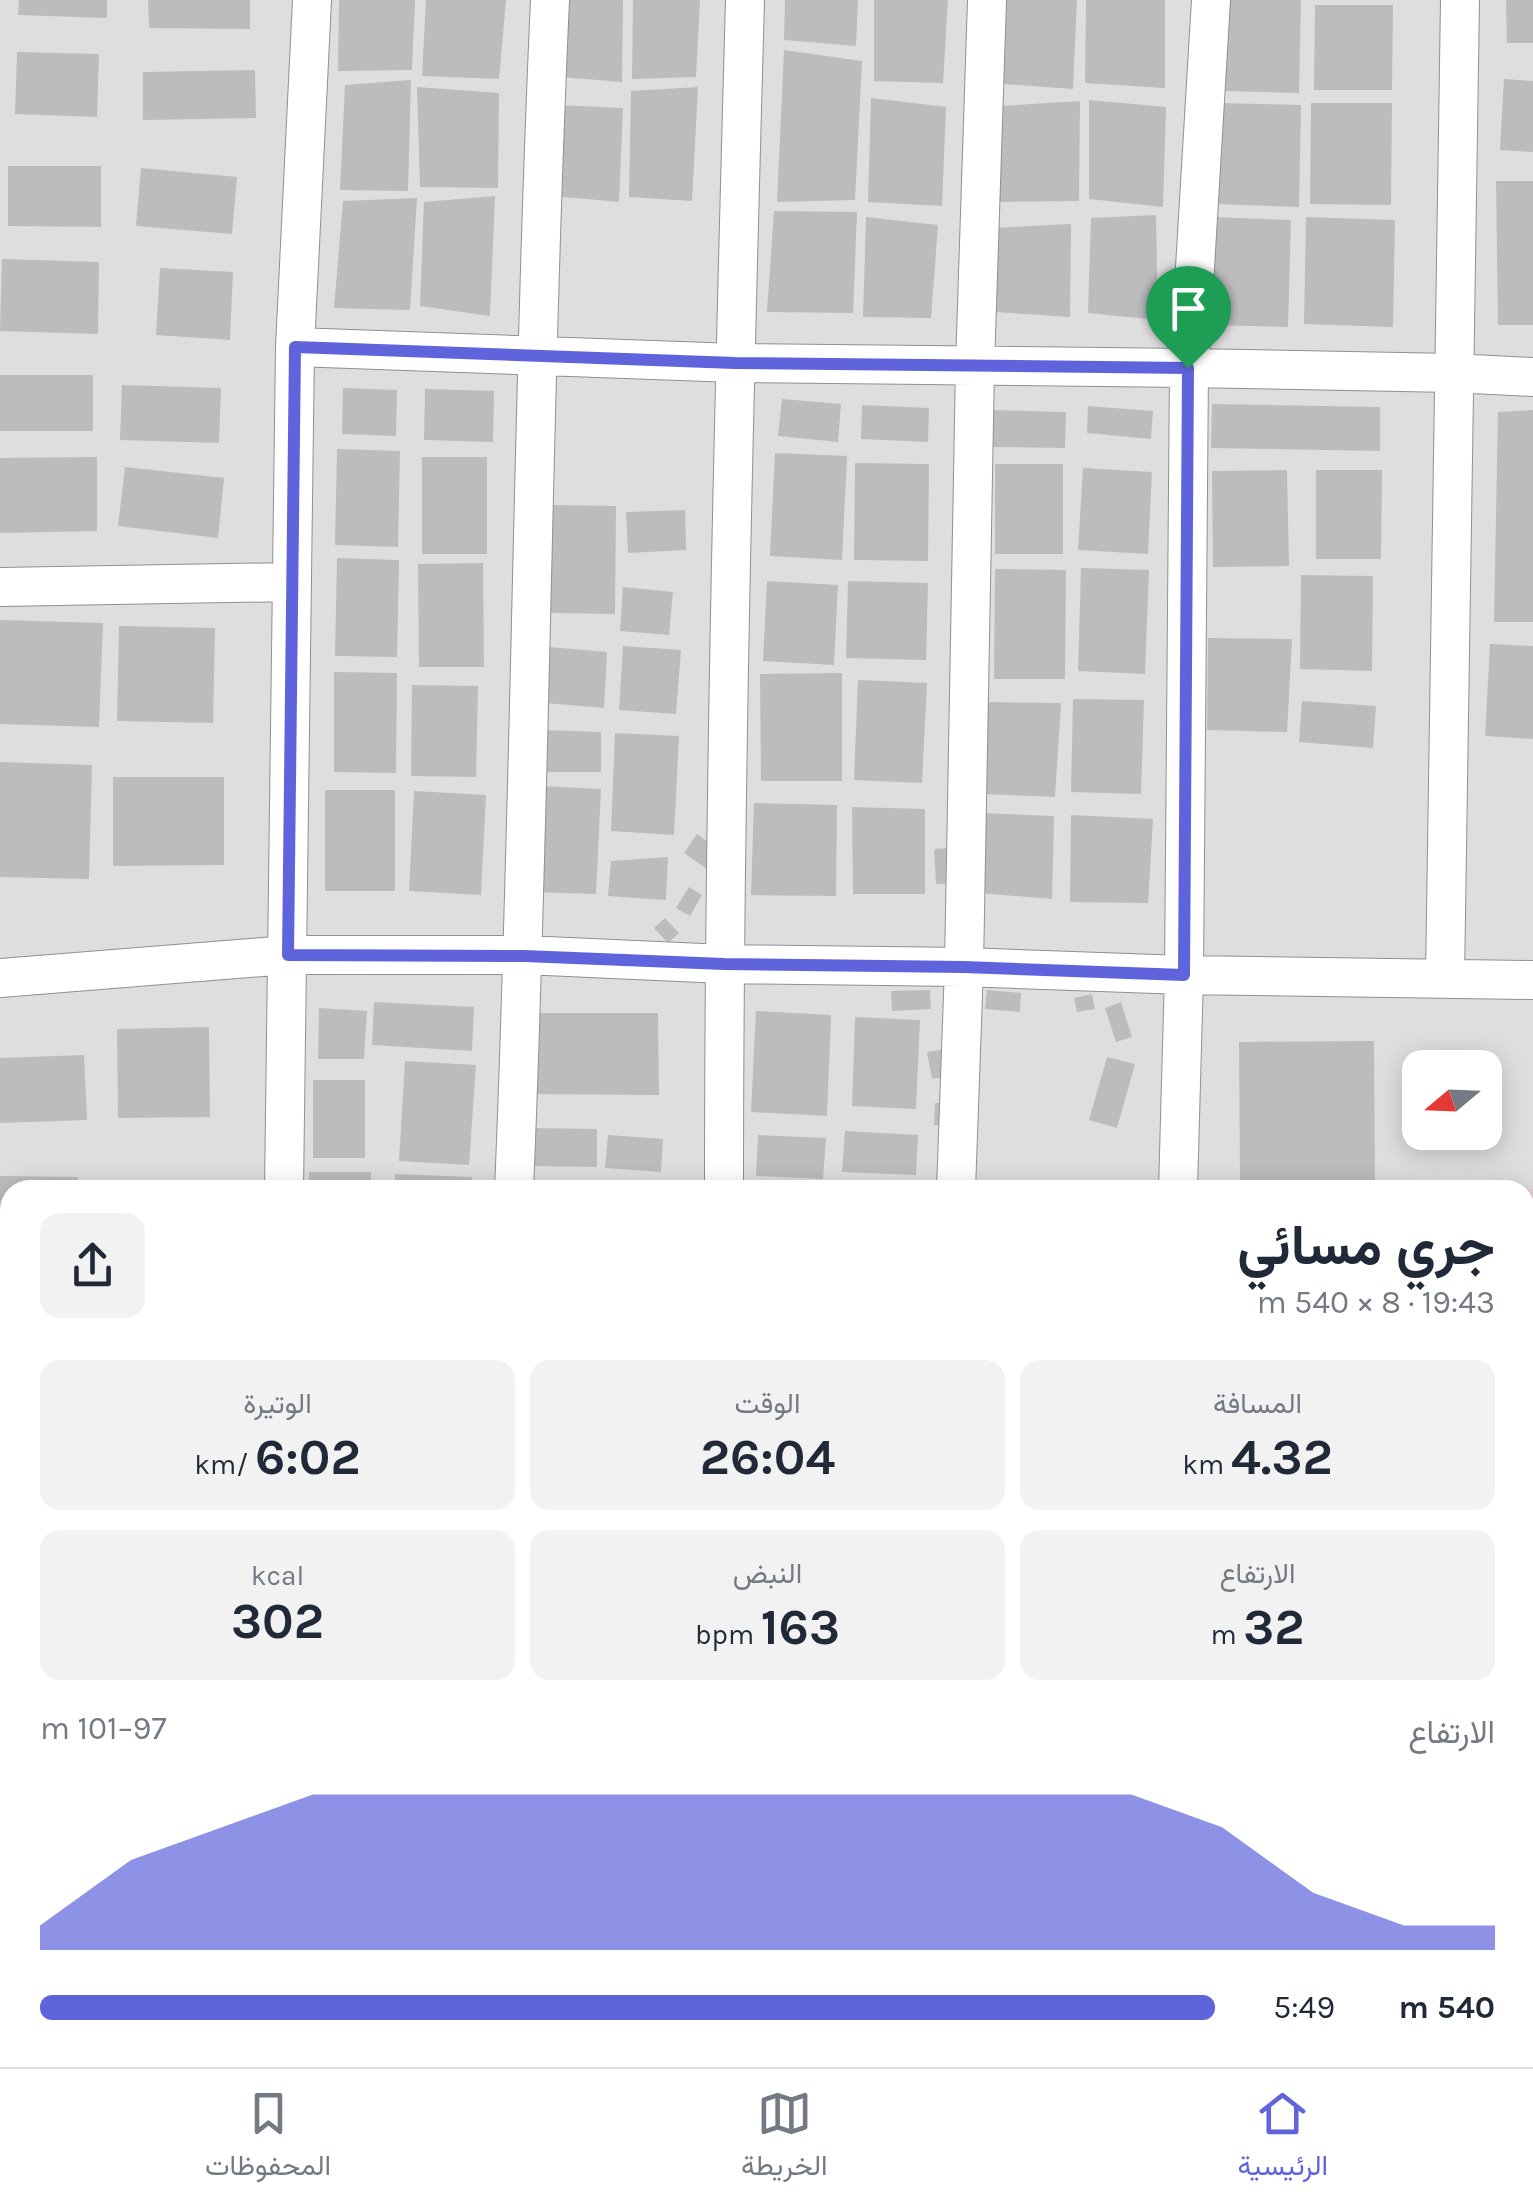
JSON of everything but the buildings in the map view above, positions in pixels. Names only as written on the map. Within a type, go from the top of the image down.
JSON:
[{"type":"street","points":[[284,1180],[295,347],[312,0]]},
{"type":"street","points":[[514,1180],[550,0]]},
{"type":"street","points":[[724,1180],[735,363],[746,0]]},
{"type":"street","points":[[956,1180],[964,967],[974,366],[987,0]]},
{"type":"street","points":[[1178,1180],[1184,975],[1188,368],[1211,0]]},
{"type":"street","points":[[1445,979],[1460,0]]},
{"type":"street","points":[[295,347],[735,363],[1533,377]]},
{"type":"street","points":[[0,587],[292,582]]},
{"type":"street","points":[[0,978],[288,955],[524,956],[1184,975],[1533,980]]},
{"type":"route","points":[[295,347],[735,363],[1188,368],[1184,975],[524,956],[288,955],[295,347]]}]
